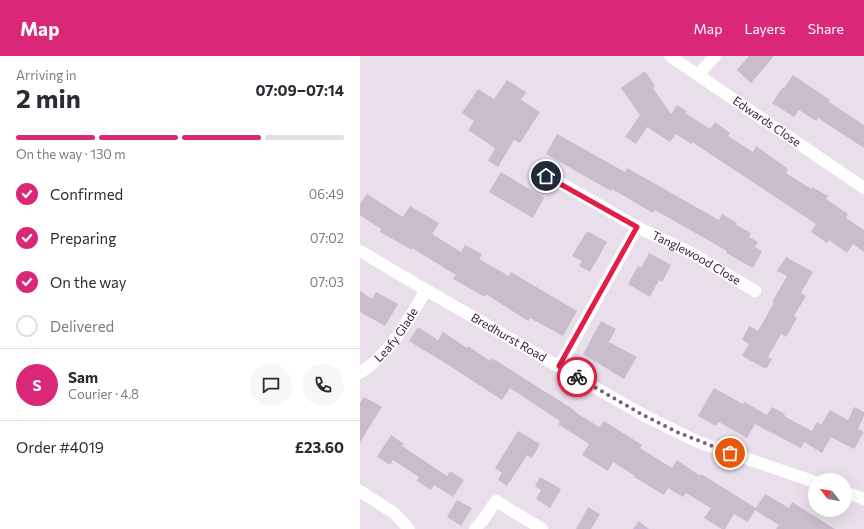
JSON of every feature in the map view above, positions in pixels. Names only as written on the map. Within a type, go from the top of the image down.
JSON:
[{"type":"street","name":"Edwards Close","points":[[670,56],[864,188]]},
{"type":"street","points":[[698,75],[715,56]]},
{"type":"street","name":"Tanglewood Close","points":[[546,176],[637,227],[693,254],[755,291]]},
{"type":"street","name":"Tanglewood Close","points":[[559,366],[637,227]]},
{"type":"street","name":"Bredhurst Road","points":[[360,251],[643,415],[677,432],[730,453],[808,480]]},
{"type":"street","name":"Leafy Glade","points":[[360,373],[379,358],[394,342],[426,290]]},
{"type":"street","points":[[360,491],[394,513],[410,529]]},
{"type":"street","points":[[852,495],[864,499]]},
{"type":"street","points":[[475,529],[496,501],[542,529]]},
{"type":"shaded area","points":[[639,521],[649,529],[633,529]]},
{"type":"building","points":[[749,56],[774,56],[751,83],[737,70]]},
{"type":"building","points":[[645,71],[655,86],[653,88],[671,114],[677,105],[687,111],[685,113],[710,129],[715,122],[730,133],[728,136],[753,152],[756,146],[788,169],[786,173],[811,189],[812,187],[828,196],[826,199],[848,214],[846,218],[864,230],[864,252],[853,244],[847,253],[829,240],[827,243],[811,232],[816,224],[692,142],[691,144],[676,134],[670,142],[647,127],[636,144],[625,137],[640,115],[621,88]]},
{"type":"building","points":[[793,75],[830,100],[829,102],[864,125],[864,148],[818,118],[816,121],[799,110],[794,117],[772,103]]},
{"type":"building","points":[[507,80],[526,92],[521,100],[540,112],[520,143],[514,140],[498,167],[488,161],[495,148],[468,130],[474,121],[462,113],[478,89],[494,99]]},
{"type":"building","points":[[557,134],[625,172],[627,168],[719,220],[722,214],[737,223],[736,225],[751,233],[749,237],[758,242],[755,247],[762,251],[753,268],[726,253],[727,251],[655,210],[653,213],[612,189],[611,191],[546,154]]},
{"type":"building","points":[[501,172],[544,198],[533,218],[489,192]]},
{"type":"building","points":[[367,194],[403,217],[410,206],[439,223],[432,234],[461,252],[465,245],[482,254],[479,259],[509,276],[511,272],[577,311],[563,336],[530,318],[528,321],[486,294],[485,297],[453,279],[456,275],[412,248],[412,250],[380,232],[381,229],[360,215],[360,204]]},
{"type":"building","points":[[587,231],[607,242],[590,272],[579,266],[582,261],[572,256]]},
{"type":"building","points":[[649,253],[671,265],[662,282],[659,280],[650,297],[628,284],[638,266],[641,268]]},
{"type":"building","points":[[786,257],[813,272],[801,293],[806,296],[794,316],[797,318],[786,337],[781,334],[768,357],[772,359],[766,369],[742,356],[749,344],[742,340],[749,326],[758,331],[774,303],[772,302],[787,276],[777,271]]},
{"type":"building","points":[[360,291],[372,299],[376,292],[398,304],[385,326],[360,312]]},
{"type":"building","points":[[601,321],[616,329],[609,342],[637,357],[624,379],[583,354]]},
{"type":"building","points":[[418,327],[438,340],[443,332],[467,348],[468,346],[490,361],[492,358],[599,427],[604,421],[642,445],[640,448],[672,468],[677,460],[700,476],[701,474],[756,508],[765,494],[789,508],[792,502],[808,512],[808,517],[816,517],[835,529],[776,529],[779,525],[755,510],[748,522],[734,514],[725,529],[722,529],[704,518],[711,508],[686,493],[683,497],[668,488],[664,495],[613,462],[608,471],[582,455],[589,444],[558,424],[560,421],[510,388],[502,400],[409,341]]},
{"type":"building","points":[[714,388],[767,415],[772,407],[785,414],[784,416],[812,431],[817,422],[821,425],[830,410],[848,420],[854,407],[864,412],[864,416],[858,429],[864,432],[854,449],[831,437],[822,453],[804,442],[801,448],[755,424],[747,438],[719,422],[716,426],[698,416]]},
{"type":"building","points":[[364,397],[382,407],[360,442],[360,403]]},
{"type":"building","points":[[518,431],[540,444],[532,458],[527,455],[507,486],[498,480],[502,473],[495,468]]},
{"type":"building","points":[[391,435],[404,444],[402,446],[447,476],[450,471],[464,480],[453,497],[434,485],[431,490],[417,481],[419,477],[393,460],[390,465],[377,457]]},
{"type":"building","points":[[540,477],[561,489],[550,508],[536,499],[541,490],[535,486]]},
{"type":"building","points":[[457,500],[472,508],[461,526],[447,517]]},
{"type":"building","points":[[588,507],[600,514],[591,529],[576,529]]},
{"type":"way so far","points":[[577,377],[643,415],[677,432],[698,442],[730,453]]},
{"type":"route","points":[[546,176],[637,227],[559,366],[577,377]]}]
